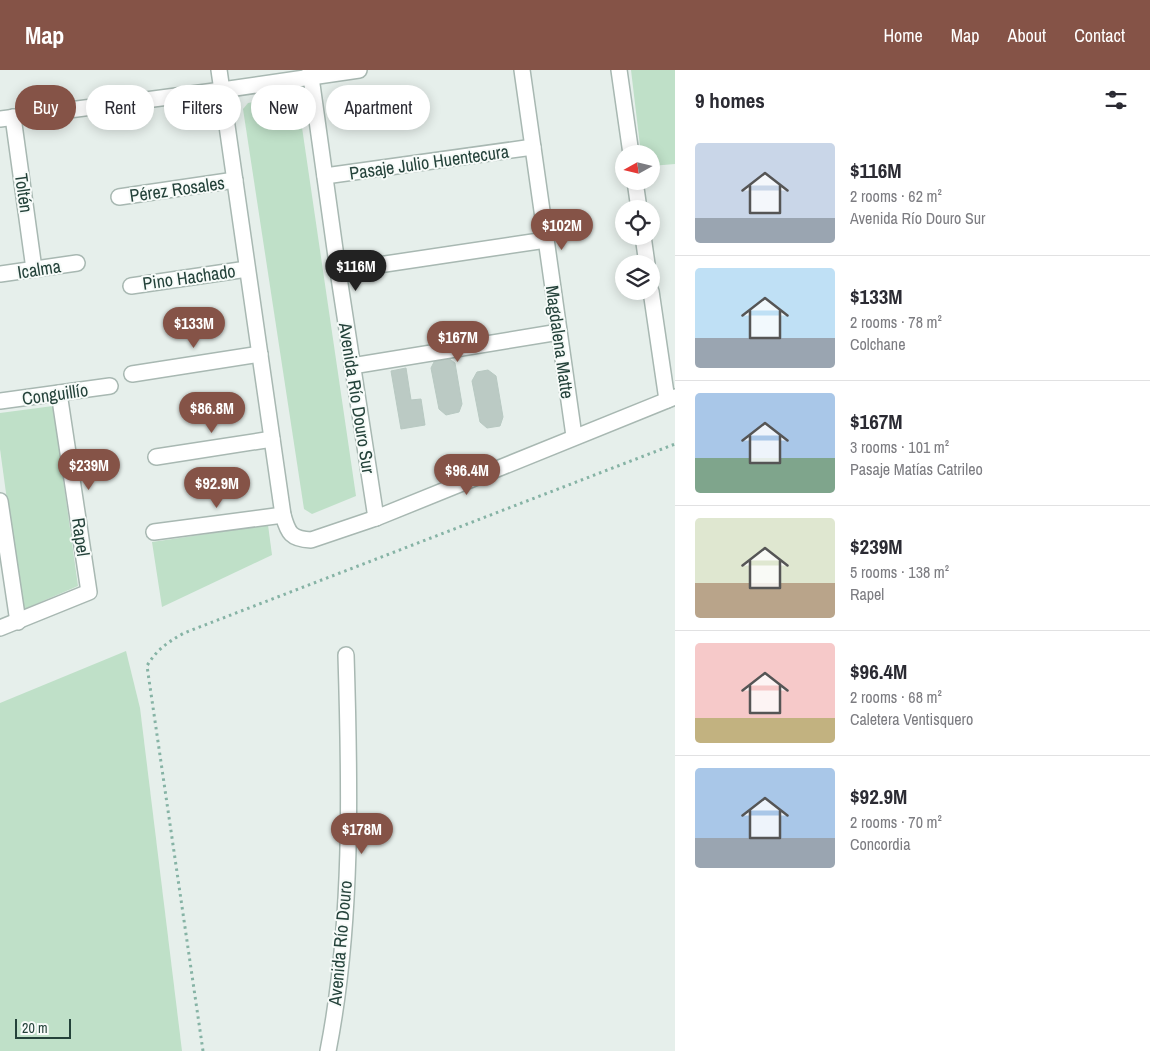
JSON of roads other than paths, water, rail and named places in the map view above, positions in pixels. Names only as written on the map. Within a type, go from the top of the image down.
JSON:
[{"type":"street","points":[[219,70],[221,85]]},
{"type":"street","points":[[241,87],[310,74],[359,70]]},
{"type":"street","name":"Magdalena Matte","points":[[522,70],[574,436]]},
{"type":"street","points":[[619,70],[630,145]]},
{"type":"street","name":"Avenida Río Douro Sur","points":[[310,74],[376,518]]},
{"type":"street","points":[[6,118],[164,98]]},
{"type":"street","name":"Toltén","points":[[6,118],[34,269]]},
{"type":"street","points":[[228,130],[283,515],[286,527],[292,535],[299,539],[310,540],[376,518],[574,436],[671,399],[653,300]]},
{"type":"street","name":"Pasaje Julio Huentecura","points":[[325,176],[533,147]]},
{"type":"street","name":"Pérez Rosales","points":[[119,197],[235,180]]},
{"type":"street","points":[[338,271],[546,240]]},
{"type":"street","name":"Icalma","points":[[0,274],[77,263]]},
{"type":"street","name":"Pino Hachado","points":[[131,286],[247,269]]},
{"type":"street","points":[[352,366],[559,332]]},
{"type":"street","points":[[132,374],[260,354]]},
{"type":"street","name":"Conguillío","points":[[0,401],[110,386]]},
{"type":"street","name":"Rapel","points":[[18,622],[89,592],[59,393]]},
{"type":"street","points":[[156,457],[272,439]]},
{"type":"street","points":[[0,501],[18,622],[0,628]]},
{"type":"street","points":[[154,532],[283,515]]},
{"type":"street","name":"Avenida Río Douro","points":[[328,1051],[340,960],[347,848],[348,719],[346,655]]}]
